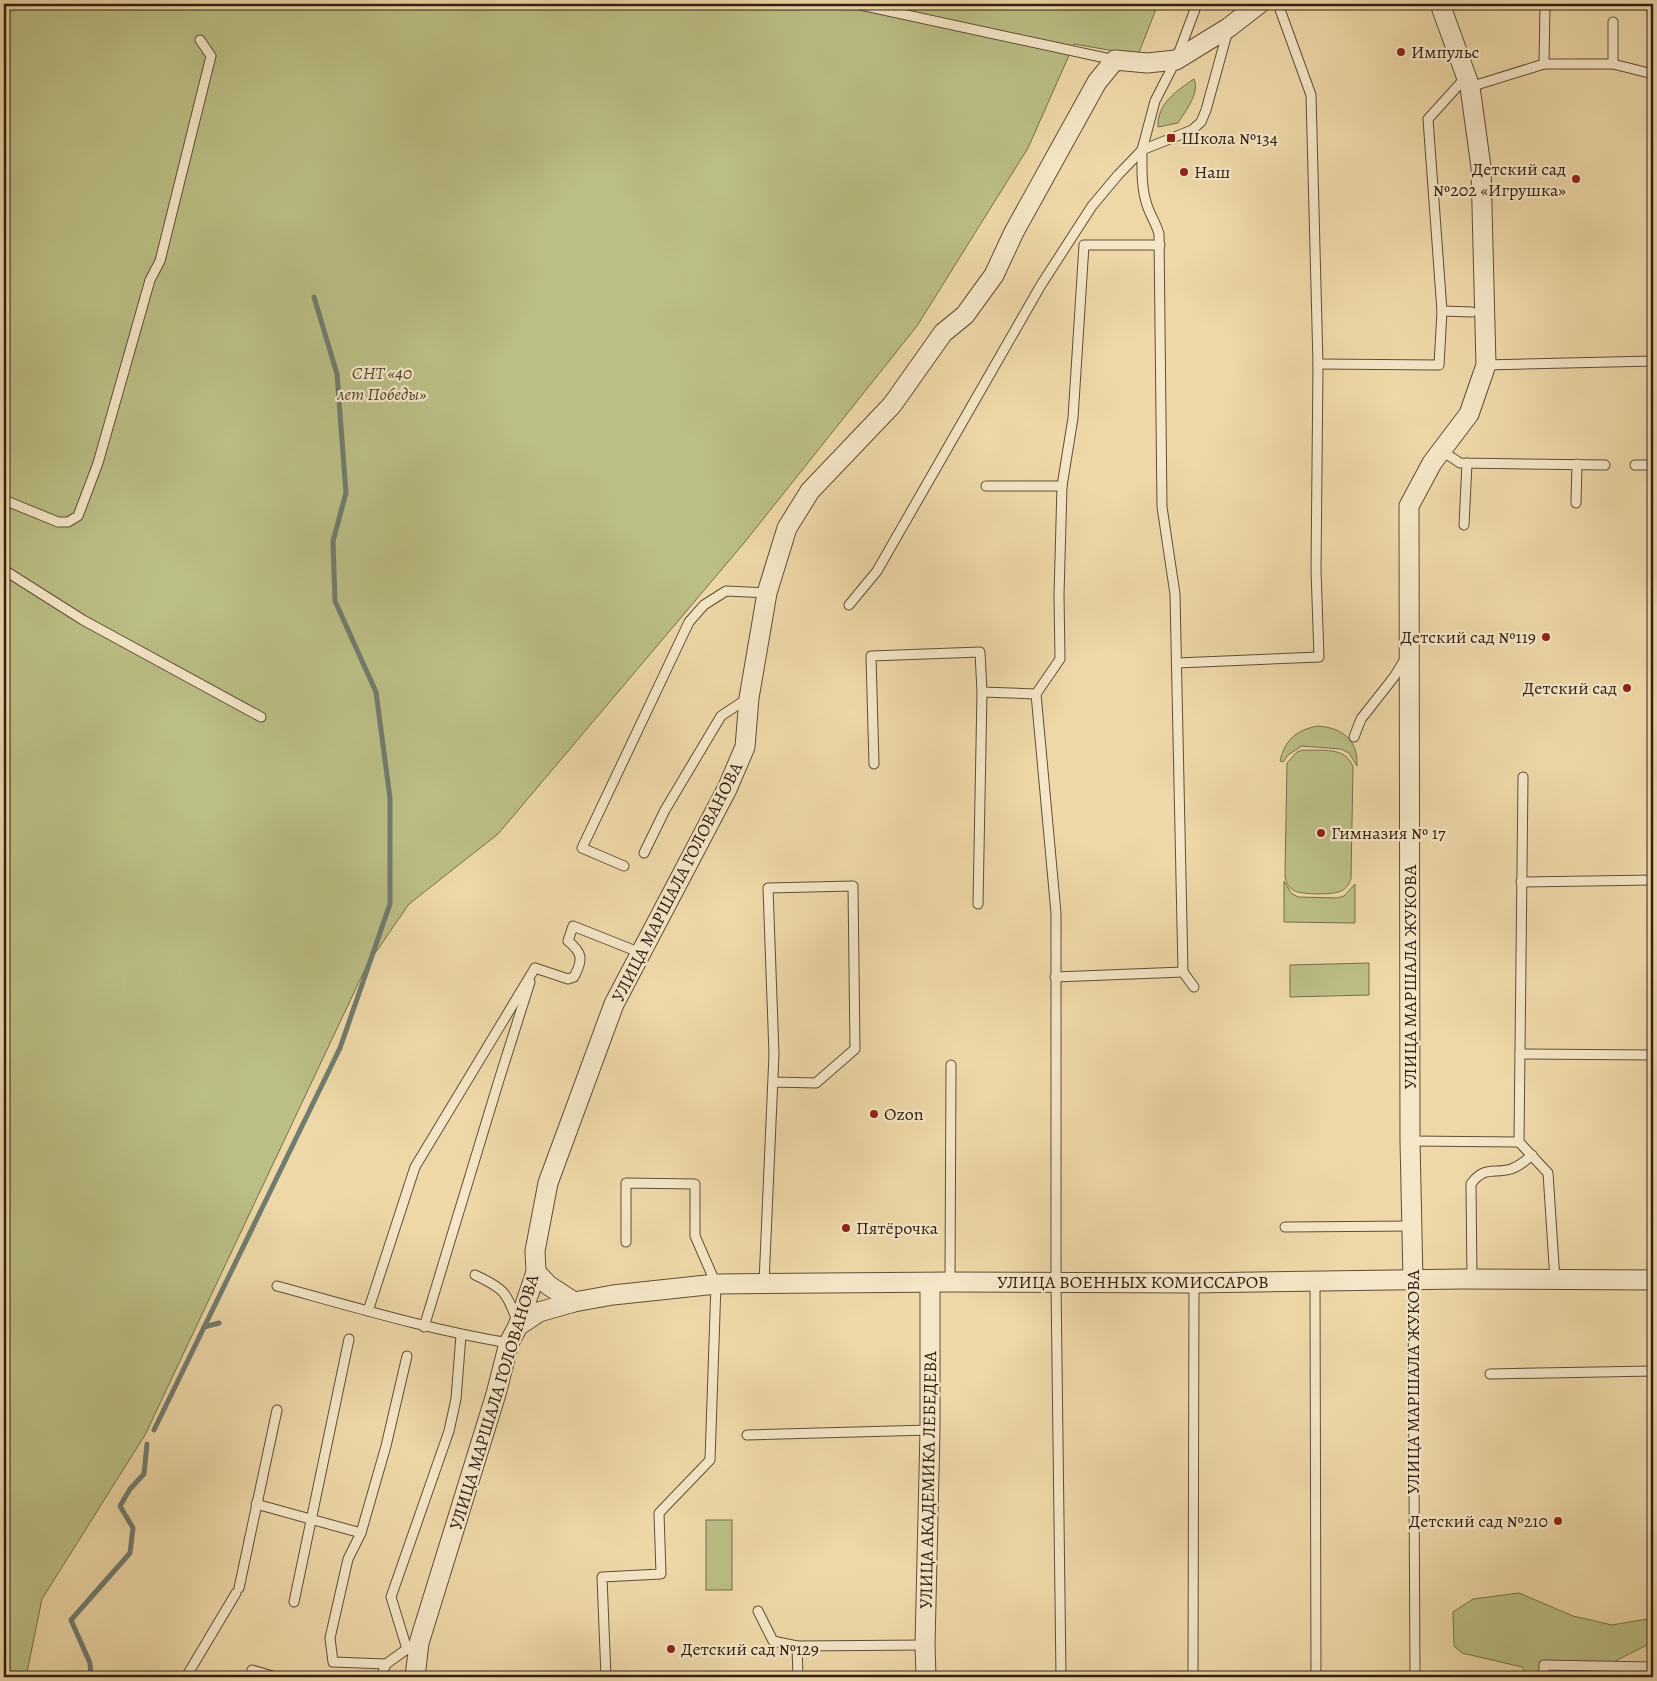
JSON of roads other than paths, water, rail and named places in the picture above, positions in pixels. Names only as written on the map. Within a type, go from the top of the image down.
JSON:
[{"type":"street","points":[[1115,60],[1147,63],[1176,60],[1228,28],[1259,4]]},
{"type":"street","name":"УЛИЦА МАРШАЛА ЖУКОВА","points":[[1413,1279],[1410,1141],[1409,506],[1432,463],[1470,414],[1486,365],[1481,167],[1468,82],[1440,4]]},
{"type":"street","name":"УЛИЦА МАРШАЛА ГОЛОВАНОВА","points":[[415,1677],[413,1646],[496,1394],[509,1343],[518,1326],[536,1272],[534,1251],[548,1183],[614,1004],[727,789],[745,747],[749,698],[767,594],[787,528],[810,491],[892,405],[943,334],[965,315],[994,275],[1014,232],[1097,82],[1115,60]]},
{"type":"street","points":[[536,1272],[548,1285],[574,1302]]},
{"type":"street","name":"УЛИЦА ВОЕННЫХ КОМИССАРОВ","points":[[518,1326],[539,1312],[574,1302],[613,1295],[716,1284],[950,1282],[1194,1283],[1413,1279],[1653,1280]]},
{"type":"street","name":"УЛИЦА АКАДЕМИКА ЛЕБЕДЕВА","points":[[926,1677],[930,1283]]},
{"type":"lane","points":[[856,4],[1115,60]]},
{"type":"lane","points":[[1194,987],[1183,972],[1175,594],[1162,506],[1160,245],[1156,223],[1147,207],[1142,190],[1142,150],[1155,101],[1176,60],[1197,4]]},
{"type":"lane","points":[[1177,663],[1319,657],[1316,570],[1318,364],[1311,95],[1278,4]]},
{"type":"lane","points":[[1544,64],[1545,4]]},
{"type":"lane","points":[[1613,22],[1613,64]]},
{"type":"lane","points":[[850,605],[877,571],[1041,284],[1092,206],[1142,150],[1192,130],[1201,122],[1228,28]]},
{"type":"lane","points":[[4,500],[58,522],[68,522],[78,516],[98,463],[150,280],[160,261],[210,56],[200,40]]},
{"type":"lane","points":[[1318,364],[1439,365],[1442,311],[1428,119],[1468,82],[1544,64],[1613,64],[1653,74]]},
{"type":"lane","points":[[1061,1677],[1056,1283],[1056,913],[1036,694],[1060,659],[1059,596],[1062,486],[1073,418],[1084,245],[1160,245]]},
{"type":"lane","points":[[1442,311],[1472,312]]},
{"type":"lane","points":[[1486,365],[1653,361]]},
{"type":"lane","points":[[1442,450],[1460,463],[1605,465]]},
{"type":"lane","points":[[1464,525],[1467,463]]},
{"type":"lane","points":[[1576,502],[1577,464]]},
{"type":"lane","points":[[1634,465],[1653,465]]},
{"type":"lane","points":[[986,486],[1062,486]]},
{"type":"lane","points":[[4,570],[83,620],[261,718]]},
{"type":"lane","points":[[624,866],[582,848],[690,622],[704,605],[726,591],[767,594]]},
{"type":"lane","points":[[874,764],[871,656],[980,652],[982,692],[978,904]]},
{"type":"lane","points":[[1354,738],[1362,719],[1410,653]]},
{"type":"lane","points":[[982,692],[1036,694]]},
{"type":"lane","points":[[644,853],[665,810],[721,716],[749,698]]},
{"type":"lane","points":[[1519,1142],[1522,776]]},
{"type":"lane","points":[[1521,882],[1653,880]]},
{"type":"lane","points":[[764,1283],[774,1054],[768,888],[852,886],[855,1049],[816,1083],[773,1082]]},
{"type":"lane","points":[[535,968],[568,978],[574,977],[581,959],[579,951],[568,941],[573,926],[641,953]]},
{"type":"lane","points":[[368,1311],[414,1167],[535,968]]},
{"type":"lane","points":[[424,1327],[535,968]]},
{"type":"lane","points":[[1055,977],[1183,972]]},
{"type":"lane","points":[[1520,1054],[1653,1055]]},
{"type":"lane","points":[[950,1282],[952,1065]]},
{"type":"lane","points":[[1410,1141],[1519,1142],[1548,1173],[1555,1280]]},
{"type":"lane","points":[[1472,1279],[1471,1184],[1477,1176],[1486,1172],[1510,1169],[1523,1164],[1532,1155]]},
{"type":"lane","points":[[606,1677],[602,1577],[661,1574],[659,1513],[710,1460],[716,1284],[695,1236],[696,1184],[626,1183],[626,1242]]},
{"type":"lane","points":[[1285,1226],[1412,1226]]},
{"type":"lane","points":[[475,1275],[496,1285],[509,1298],[518,1326]]},
{"type":"lane","name":"УЛИЦА МАРШАЛА ЖУКОВА","points":[[1413,1279],[1415,1677]]},
{"type":"lane","points":[[1315,1281],[1316,1677]]},
{"type":"lane","points":[[1193,1677],[1194,1283]]},
{"type":"lane","points":[[277,1286],[424,1327],[509,1343]]},
{"type":"lane","points":[[381,1677],[386,1664],[413,1646],[391,1597],[449,1431],[456,1400],[461,1335]]},
{"type":"lane","points":[[294,1602],[349,1339]]},
{"type":"lane","points":[[386,1664],[333,1662],[330,1638],[348,1559],[361,1533],[386,1446],[407,1356]]},
{"type":"lane","points":[[1490,1374],[1653,1371]]},
{"type":"lane","points":[[186,1677],[238,1591],[277,1410]]},
{"type":"lane","points":[[747,1435],[930,1430]]},
{"type":"lane","points":[[256,1504],[361,1533]]},
{"type":"lane","points":[[758,1611],[773,1641],[798,1646],[925,1646]]},
{"type":"lane","points":[[798,1646],[798,1677]]},
{"type":"lane","points":[[1544,1677],[1544,1665],[1653,1667]]},
{"type":"lane","points":[[250,1677],[252,1670],[276,1677]]},
{"type":"waterway","points":[[154,1430],[340,1048],[390,904],[390,798],[376,692],[335,601],[333,541],[346,493],[337,374],[314,297]]},
{"type":"waterway","points":[[204,1327],[219,1323]]},
{"type":"waterway","points":[[91,1677],[90,1663],[71,1620],[130,1553],[133,1528],[120,1506],[130,1489],[144,1474],[147,1444]]},
{"type":"place","name":"Импульс","points":[[1401,52]]},
{"type":"place","name":"Школа №134","points":[[1171,138]]},
{"type":"place","name":"Наш","points":[[1184,172]]},
{"type":"place","name":"Детский сад №202 «Игрушка»","points":[[1576,179]]},
{"type":"place","name":"Детский сад №119","points":[[1546,637]]},
{"type":"place","name":"Детский сад","points":[[1627,688]]},
{"type":"place","name":"Гимназия № 17","points":[[1321,833]]},
{"type":"place","name":"Ozon","points":[[874,1114]]},
{"type":"place","name":"Пятёрочка","points":[[846,1228]]},
{"type":"place","name":"Детский сад №210","points":[[1558,1521]]},
{"type":"place","name":"Детский сад №129","points":[[671,1649]]},
{"type":"park label","name":"СНТ «40 лет Победы»","points":[[382,383]]}]
